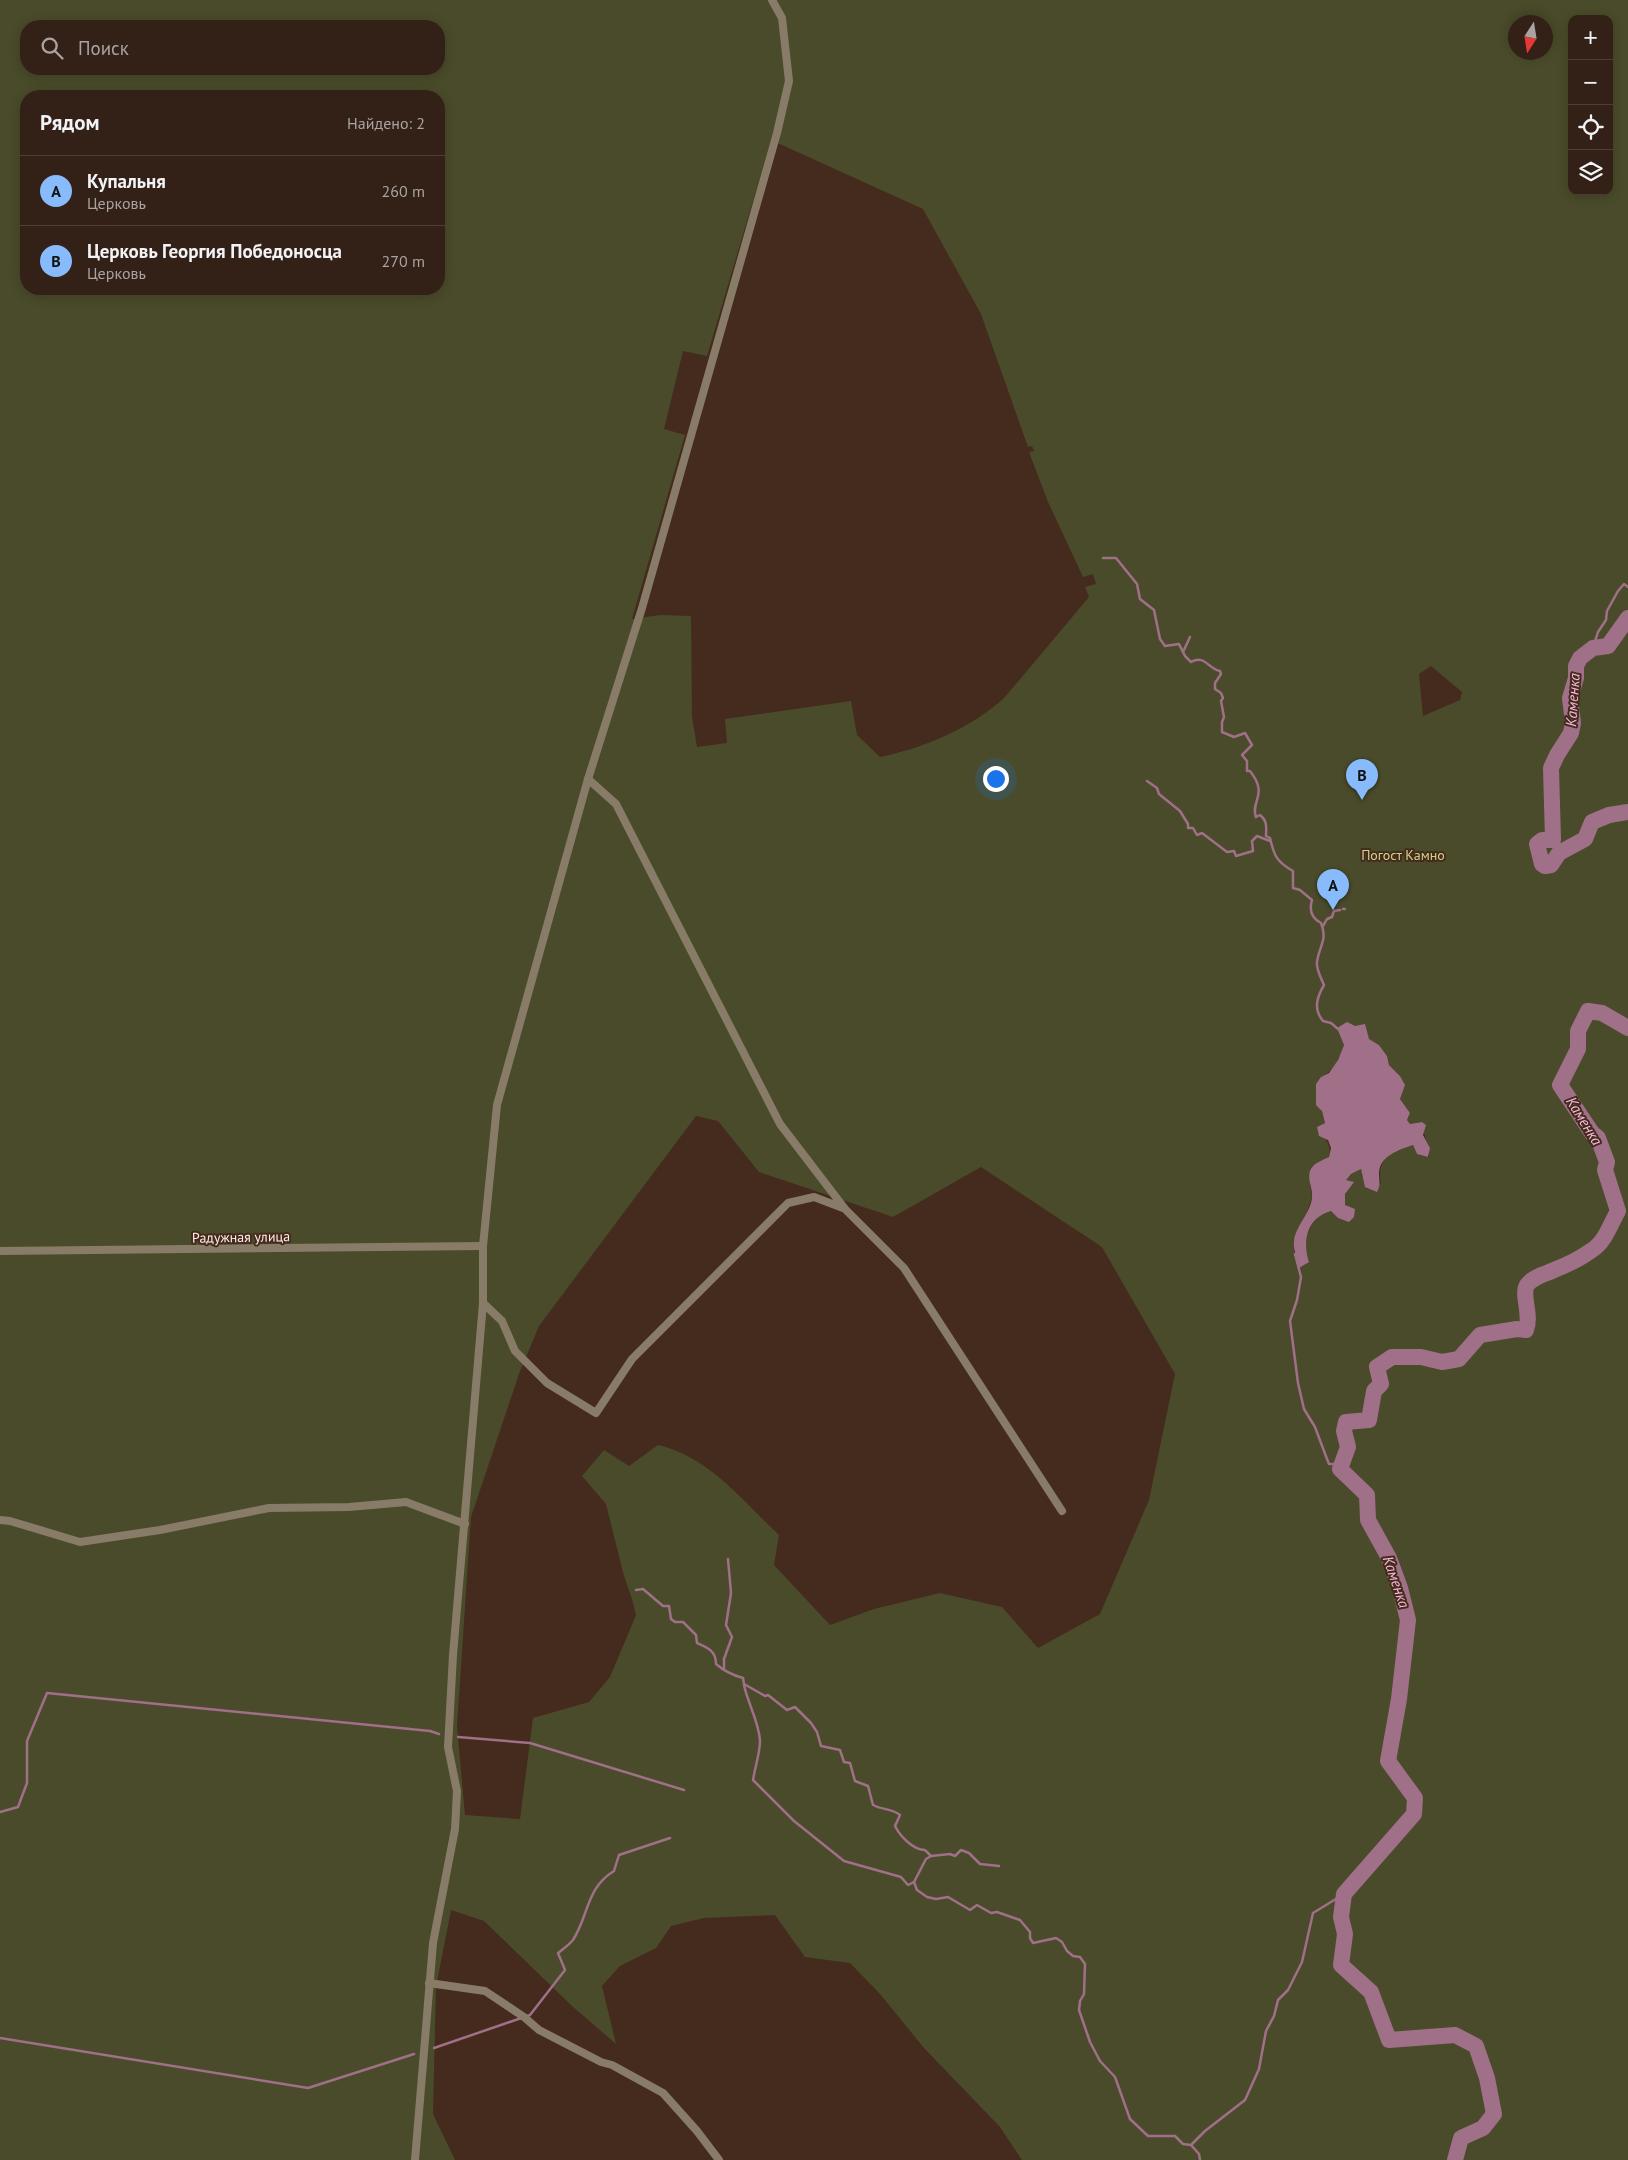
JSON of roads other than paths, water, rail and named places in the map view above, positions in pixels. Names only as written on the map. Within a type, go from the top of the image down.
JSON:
[{"type":"street","points":[[415,2160],[433,1943],[455,1830],[457,1791],[448,1747],[453,1655],[483,1303],[482,1246],[497,1105],[588,778],[642,608],[777,133],[789,81],[782,18],[772,0]]},
{"type":"street","points":[[588,778],[616,804],[780,1124],[845,1209],[904,1268],[1062,1511]]},
{"type":"street","points":[[483,1303],[502,1321],[514,1350],[547,1383],[596,1413],[632,1359],[788,1203],[814,1197],[845,1209]]},
{"type":"street","name":"Радужная улица","points":[[0,1251],[482,1246]]},
{"type":"street","points":[[0,1520],[10,1521],[80,1542],[160,1530],[269,1508],[349,1507],[406,1502],[465,1524]]},
{"type":"street","points":[[429,1983],[485,1991],[524,2017],[539,2030],[601,2062],[612,2065],[663,2093],[697,2131],[719,2160]]},
{"type":"waterway","points":[[1103,558],[1116,558],[1137,584],[1140,599],[1154,610],[1160,639],[1165,646],[1179,644],[1185,656],[1191,662],[1200,660],[1220,671],[1221,674],[1215,683],[1215,689],[1221,693],[1223,698],[1221,701],[1224,717],[1222,732],[1234,737],[1245,733],[1252,745],[1242,755],[1247,761],[1247,771],[1250,771],[1258,786],[1259,792],[1255,806],[1256,817],[1260,815],[1264,820],[1266,836],[1270,838],[1275,854],[1283,865],[1293,871],[1293,888],[1300,890],[1312,900],[1312,913],[1315,919],[1321,923],[1324,934],[1317,965],[1324,985],[1319,994],[1317,1008],[1323,1021],[1331,1023],[1338,1029]]},
{"type":"waterway","points":[[1593,648],[1598,632],[1606,620],[1607,611],[1618,591],[1624,584],[1628,587]]},
{"type":"waterway","name":"Каменка","points":[[1628,618],[1608,646],[1593,648],[1580,658],[1576,666],[1576,678],[1570,698],[1573,723],[1571,733],[1551,768],[1553,840],[1542,840],[1537,844],[1542,864],[1545,866],[1551,865],[1559,853],[1585,839],[1592,822],[1609,815],[1628,812]]},
{"type":"waterway","points":[[1183,652],[1190,637]]},
{"type":"waterway","points":[[1147,781],[1157,788],[1159,794],[1180,811],[1188,824],[1188,828],[1193,828],[1197,835],[1202,833],[1227,852],[1234,851],[1236,856],[1253,851],[1252,841],[1257,836],[1270,841]]},
{"type":"waterway","points":[[1323,926],[1327,919],[1332,917],[1334,911],[1340,910]]},
{"type":"waterway","name":"Каменка","points":[[1455,2160],[1461,2138],[1483,2128],[1494,2114],[1487,2078],[1476,2046],[1455,2035],[1389,2040],[1371,1992],[1341,1965],[1345,1934],[1341,1917],[1344,1894],[1414,1814],[1415,1798],[1388,1761],[1399,1699],[1408,1620],[1400,1588],[1389,1558],[1368,1520],[1367,1495],[1340,1469],[1348,1447],[1344,1431],[1346,1422],[1369,1420],[1374,1391],[1381,1384],[1377,1367],[1392,1357],[1421,1357],[1442,1362],[1459,1359],[1480,1335],[1517,1329],[1526,1330],[1528,1318],[1525,1289],[1527,1285],[1536,1278],[1583,1256],[1597,1247],[1604,1238],[1618,1211],[1605,1170],[1607,1162],[1598,1138],[1592,1133],[1560,1085],[1578,1049],[1578,1031],[1588,1011],[1602,1013],[1628,1028]]},
{"type":"waterway","points":[[1295,1254],[1301,1277],[1297,1300],[1290,1321],[1298,1383],[1304,1409],[1315,1427],[1329,1464],[1334,1464],[1340,1469]]},
{"type":"waterway","points":[[724,1668],[724,1659],[732,1637],[726,1625],[731,1593],[728,1559]]},
{"type":"waterway","points":[[636,1590],[643,1589],[663,1606],[669,1606],[671,1619],[675,1622],[683,1622],[696,1635],[697,1643],[708,1648],[713,1653],[716,1664],[735,1676],[743,1678],[744,1684],[765,1696],[768,1695],[787,1710],[795,1707],[811,1723],[817,1732],[821,1746],[840,1750],[844,1762],[850,1763],[855,1781],[868,1786],[873,1805],[900,1815],[895,1826],[900,1834],[907,1842],[916,1848],[925,1850],[931,1856]]},
{"type":"waterway","points":[[744,1685],[758,1727],[760,1741],[753,1780],[794,1821],[844,1861],[901,1877],[908,1885],[914,1882]]},
{"type":"waterway","points":[[0,1812],[18,1807],[27,1783],[27,1741],[47,1693],[430,1731],[439,1734]]},
{"type":"waterway","points":[[458,1737],[530,1743],[684,1790]]},
{"type":"waterway","points":[[434,2048],[530,2015],[565,1970],[558,1953],[573,1940],[593,1894],[598,1885],[614,1871],[619,1855],[670,1838]]},
{"type":"waterway","points":[[999,1866],[980,1864],[969,1853],[961,1850],[955,1856],[950,1854],[931,1856],[926,1859],[914,1882],[917,1890],[927,1897],[936,1899],[948,1897],[970,1910],[977,1905],[991,1913],[997,1912],[1020,1920],[1030,1932],[1030,1938],[1033,1943],[1056,1938],[1062,1942],[1067,1951],[1073,1956],[1080,1957],[1085,1964],[1084,1994],[1080,2001],[1079,2010],[1090,2042],[1100,2061],[1115,2077],[1130,2119],[1148,2136],[1175,2136],[1183,2144],[1191,2145],[1199,2154],[1200,2160]]},
{"type":"waterway","points":[[1192,2144],[1205,2131],[1245,2100],[1259,2069],[1266,2031],[1274,2016],[1278,2000],[1288,1990],[1302,1962],[1313,1913],[1344,1894]]},
{"type":"waterway","points":[[0,2038],[308,2088],[414,2054]]},
{"type":"place","name":"Церковь Георгия Победоносца","points":[[1362,800]]},
{"type":"place","name":"Купальня","points":[[1333,910]]},
{"type":"park label","name":"Погост Камно","points":[[1403,855]]}]
